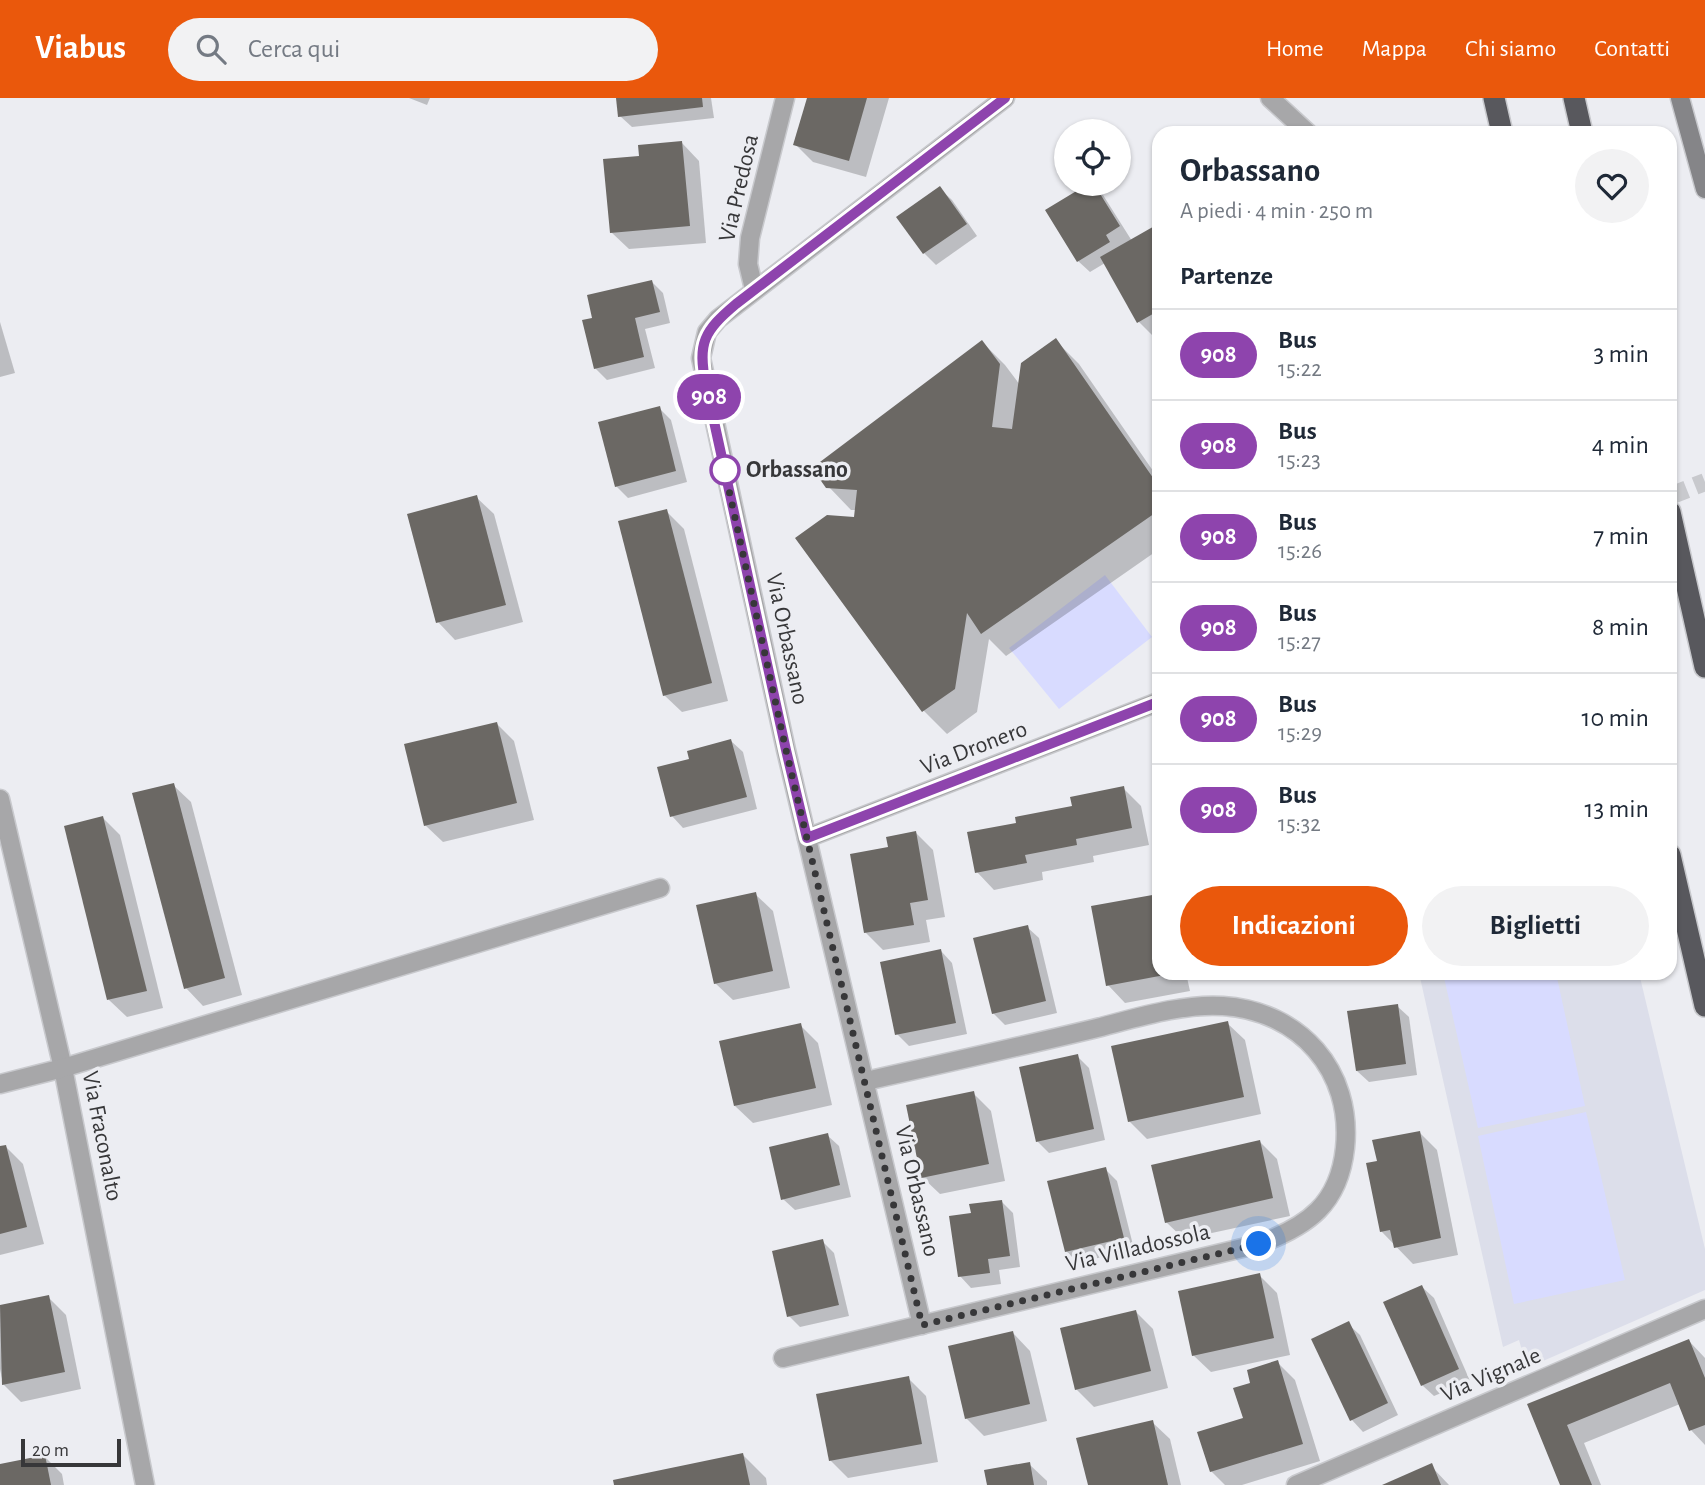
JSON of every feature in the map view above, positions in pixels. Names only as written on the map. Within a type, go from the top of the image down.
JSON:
[{"type":"highway","points":[[1494,98],[1500,126]]},
{"type":"highway","points":[[1574,98],[1581,126]]},
{"type":"highway","points":[[1677,543],[1705,667]]},
{"type":"highway","points":[[1677,885],[1705,1006]]},
{"type":"main road","points":[[1680,98],[1705,189]]},
{"type":"street","name":"Via Predosa","points":[[754,289],[748,264],[750,238],[785,98]]},
{"type":"street","name":"Via Orbassano","points":[[922,1325],[786,750],[701,358],[704,341],[713,324],[754,289],[1004,98]]},
{"type":"street","points":[[1270,98],[1300,126]]},
{"type":"street","name":"Via Dronero","points":[[807,838],[1152,704]]},
{"type":"street","name":"Via Fraconalto","points":[[0,799],[63,1068],[145,1485]]},
{"type":"street","points":[[0,1084],[63,1068],[660,888]]},
{"type":"street","name":"Via Villadossola","points":[[783,1358],[1259,1244],[1294,1230],[1323,1205],[1340,1172],[1346,1132],[1342,1103],[1334,1077],[1325,1060],[1307,1040],[1284,1023],[1263,1013],[1227,1006],[1188,1008],[1141,1017],[866,1081]]},
{"type":"street","name":"Via Vignale","points":[[1296,1485],[1705,1309]]},
{"type":"shaded area","points":[[1105,575],[1152,637],[1059,709],[1009,648]]},
{"type":"shaded area","points":[[1421,980],[1641,980],[1705,1249],[1705,1290],[1527,1368],[1519,1340],[1503,1347]]},
{"type":"shaded area","points":[[1445,980],[1558,980],[1585,1106],[1478,1128]]},
{"type":"shaded area","points":[[1586,1112],[1625,1280],[1514,1304],[1478,1136]]},
{"type":"building","points":[[616,98],[702,98],[703,107],[618,117]]},
{"type":"building","points":[[807,98],[867,98],[849,161],[793,145]]},
{"type":"building","points":[[682,141],[690,226],[610,233],[603,159],[639,156],[638,145]]},
{"type":"building","points":[[940,186],[967,224],[923,254],[896,217]]},
{"type":"building","points":[[1068,196],[1101,196],[1120,226],[1106,235],[1110,242],[1077,262],[1045,210]]},
{"type":"building","points":[[1152,227],[1152,314],[1137,323],[1100,257]]},
{"type":"building","points":[[652,280],[660,312],[635,318],[644,357],[594,369],[582,320],[592,318],[587,295]]},
{"type":"building","points":[[1056,338],[1152,476],[1152,515],[981,634],[967,613],[955,689],[922,712],[795,538],[827,515],[854,517],[857,490],[826,488],[812,468],[982,340],[1000,364],[992,427],[1012,429],[1021,363]]},
{"type":"building","points":[[660,406],[676,471],[615,487],[598,422]]},
{"type":"building","points":[[477,495],[506,605],[436,623],[407,514]]},
{"type":"building","points":[[667,509],[712,683],[663,696],[618,521]]},
{"type":"building","points":[[497,722],[517,803],[424,826],[404,744]]},
{"type":"building","points":[[731,739],[747,797],[670,817],[657,767],[689,759],[687,751]]},
{"type":"building","points":[[174,783],[225,978],[184,989],[132,793]]},
{"type":"building","points":[[1124,786],[1132,828],[1076,839],[1077,845],[1025,855],[1027,863],[975,873],[967,832],[1016,823],[1015,817],[1072,806],[1070,797]]},
{"type":"building","points":[[103,816],[147,991],[107,1000],[64,826]]},
{"type":"building","points":[[916,831],[928,900],[910,903],[914,925],[864,933],[850,854],[888,847],[886,837]]},
{"type":"building","points":[[756,892],[773,971],[714,984],[696,905]]},
{"type":"building","points":[[1152,895],[1152,977],[1106,986],[1091,906]]},
{"type":"building","points":[[1028,925],[1046,1001],[992,1014],[973,938]]},
{"type":"building","points":[[941,949],[956,1023],[895,1035],[880,962]]},
{"type":"building","points":[[1398,1004],[1406,1064],[1356,1071],[1347,1011]]},
{"type":"building","points":[[1228,1021],[1244,1097],[1128,1122],[1111,1046]]},
{"type":"building","points":[[801,1023],[816,1088],[734,1106],[719,1041]]},
{"type":"building","points":[[1078,1054],[1094,1129],[1036,1142],[1019,1067]]},
{"type":"building","points":[[974,1091],[989,1164],[921,1178],[906,1105]]},
{"type":"building","points":[[1420,1131],[1441,1238],[1394,1248],[1390,1230],[1380,1232],[1366,1163],[1377,1161],[1372,1140]]},
{"type":"building","points":[[828,1133],[840,1185],[781,1200],[769,1147]]},
{"type":"building","points":[[1260,1140],[1273,1198],[1165,1223],[1151,1165]]},
{"type":"building","points":[[6,1145],[27,1227],[0,1234],[0,1146]]},
{"type":"building","points":[[1106,1167],[1124,1238],[1065,1252],[1047,1181]]},
{"type":"building","points":[[1002,1200],[1010,1256],[988,1259],[990,1273],[958,1277],[949,1216],[971,1213],[969,1204]]},
{"type":"building","points":[[823,1239],[839,1305],[787,1317],[772,1251]]},
{"type":"building","points":[[1260,1273],[1274,1338],[1192,1356],[1178,1291]]},
{"type":"building","points":[[1422,1285],[1459,1369],[1421,1386],[1383,1302]]},
{"type":"building","points":[[49,1295],[65,1372],[2,1385],[0,1305]]},
{"type":"building","points":[[1136,1310],[1151,1371],[1075,1390],[1060,1328]]},
{"type":"building","points":[[1349,1321],[1388,1403],[1350,1421],[1311,1339]]},
{"type":"building","points":[[1013,1331],[1030,1404],[965,1419],[948,1346]]},
{"type":"building","points":[[1689,1339],[1705,1378],[1705,1425],[1689,1431],[1670,1383],[1567,1425],[1592,1485],[1560,1485],[1527,1404]]},
{"type":"building","points":[[1278,1360],[1303,1444],[1210,1472],[1197,1432],[1243,1418],[1233,1388],[1250,1383],[1247,1370]]},
{"type":"building","points":[[909,1376],[922,1444],[829,1461],[816,1394]]},
{"type":"building","points":[[1153,1420],[1168,1485],[1088,1485],[1076,1438]]},
{"type":"building","points":[[743,1453],[750,1485],[614,1485],[613,1480]]},
{"type":"building","points":[[45,1455],[51,1485],[0,1485],[0,1464]]},
{"type":"building","points":[[1030,1462],[1034,1485],[987,1485],[984,1470]]},
{"type":"building","points":[[1432,1463],[1441,1485],[1382,1485]]},
{"type":"tunnel","points":[[1677,493],[1705,482]]},
{"type":"bus line","name":"908","points":[[1005,98],[736,304],[713,324],[702,347],[702,368],[807,838],[1152,704]]},
{"type":"place","name":"Orbassano","points":[[725,470]]},
{"type":"route","points":[[725,470],[723,463],[786,750],[922,1325],[1259,1244]]}]
